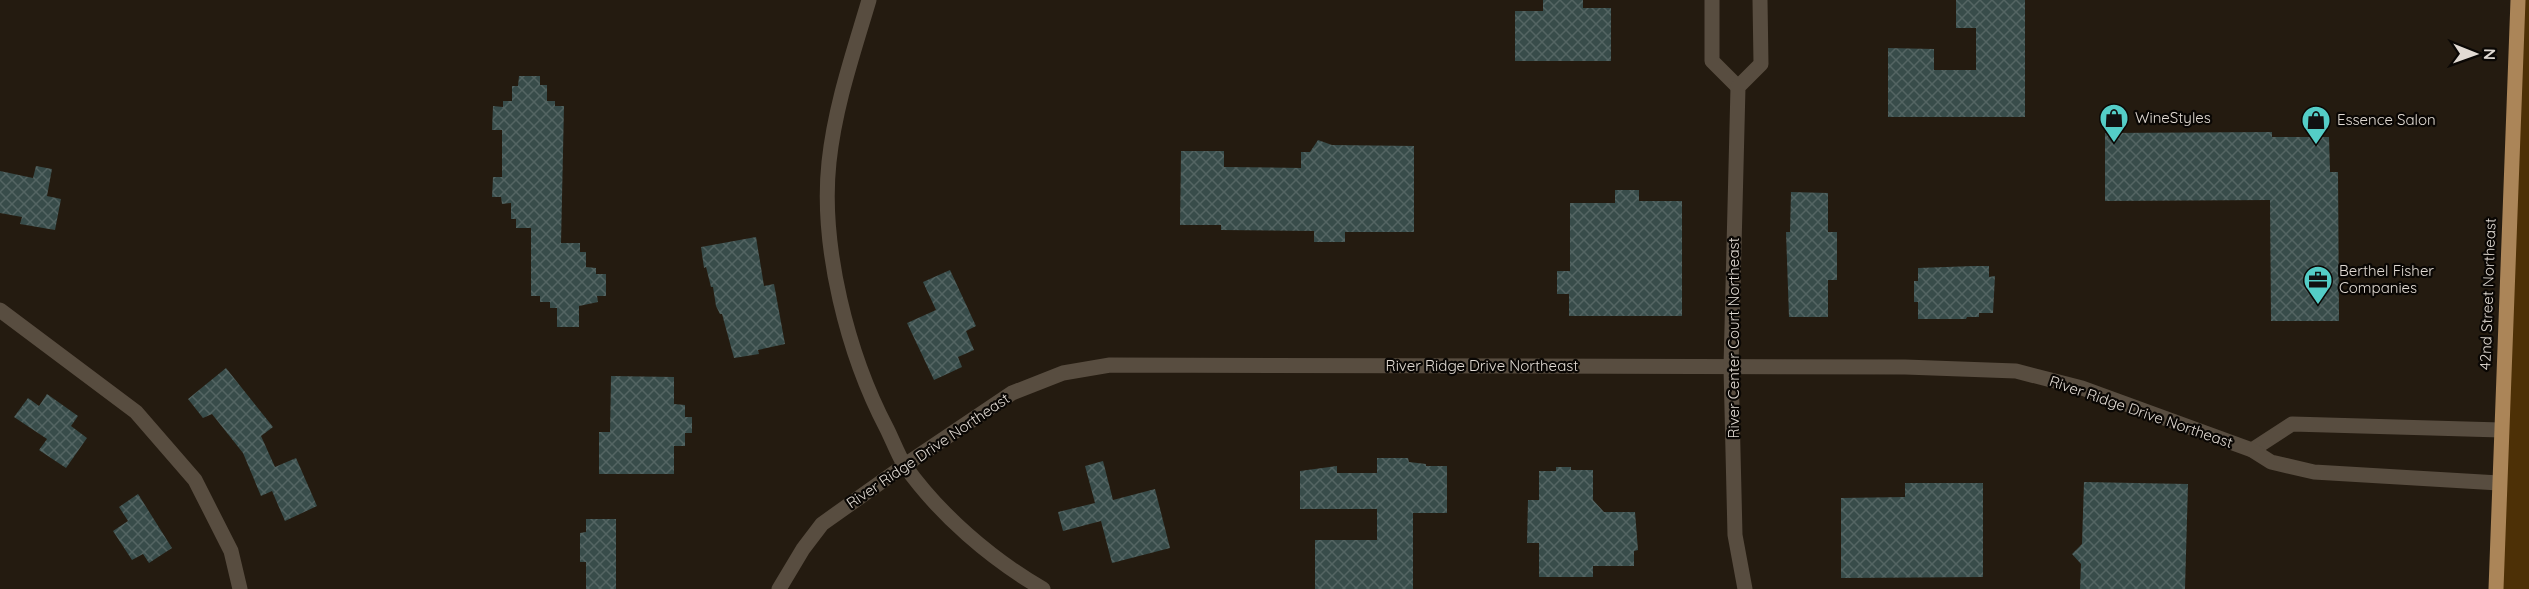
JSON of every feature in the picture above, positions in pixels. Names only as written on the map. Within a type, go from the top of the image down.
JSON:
[{"type":"main road","name":"42nd Street Northeast","points":[[2496,589],[2518,0]]},
{"type":"street","points":[[869,0],[838,102],[829,164],[830,232],[840,304],[856,360],[878,413],[905,465],[944,510],[982,545],[1043,589]]},
{"type":"street","points":[[1712,0],[1712,62],[1738,87],[1761,64],[1760,0]]},
{"type":"street","name":"River Center Court Northeast","points":[[1738,87],[1731,367],[1735,535],[1744,589]]},
{"type":"street","points":[[0,310],[136,412],[195,480],[231,551],[240,589]]},
{"type":"street","name":"River Ridge Drive Northeast","points":[[779,589],[803,549],[822,524],[905,465],[1012,393],[1063,373],[1110,365],[1905,367],[2016,371],[2082,388],[2252,450],[2271,462],[2314,472],[2499,483]]},
{"type":"street","name":"River Ridge Drive Northeast","points":[[2252,450],[2292,424],[2501,430]]},
{"type":"shaded area","points":[[2518,0],[2529,0],[2529,589],[2496,589]]},
{"type":"building","points":[[1543,0],[1583,0],[1583,8],[1611,8],[1611,61],[1515,61],[1515,11],[1543,11]]},
{"type":"building","points":[[1956,0],[2025,0],[2025,117],[1888,117],[1888,48],[1934,49],[1934,70],[1976,70],[1976,28],[1956,28]]},
{"type":"building","points":[[519,76],[540,76],[540,85],[547,85],[547,101],[555,101],[555,106],[564,106],[561,243],[580,243],[580,252],[586,252],[586,267],[596,268],[596,274],[606,274],[606,296],[597,296],[598,302],[579,306],[579,327],[557,327],[557,308],[550,308],[550,302],[540,302],[540,296],[531,296],[531,228],[516,228],[516,219],[511,219],[511,203],[502,204],[501,197],[492,197],[493,177],[502,177],[502,130],[492,130],[493,106],[503,107],[503,101],[512,101],[512,86],[518,86]]},
{"type":"building","points":[[2272,132],[2272,137],[2329,137],[2330,172],[2338,172],[2339,321],[2271,321],[2270,200],[2105,201],[2105,133]]},
{"type":"building","points":[[1318,140],[1332,145],[1414,146],[1414,232],[1345,232],[1345,242],[1314,242],[1314,231],[1221,230],[1221,225],[1180,225],[1181,151],[1224,151],[1224,167],[1301,168],[1301,152],[1310,152]]},
{"type":"building","points":[[36,166],[52,169],[47,196],[61,199],[55,230],[20,224],[22,217],[0,213],[0,171],[33,178]]},
{"type":"building","points":[[1615,190],[1639,190],[1639,201],[1682,201],[1682,316],[1569,316],[1569,294],[1557,294],[1557,271],[1570,271],[1570,203],[1615,203]]},
{"type":"building","points":[[1791,192],[1828,193],[1828,232],[1837,232],[1837,280],[1828,280],[1828,317],[1789,317],[1786,232],[1790,232]]},
{"type":"building","points":[[756,237],[764,286],[774,284],[785,344],[758,350],[759,354],[734,358],[722,314],[716,306],[713,287],[711,287],[706,267],[704,268],[701,247]]},
{"type":"building","points":[[1989,266],[1989,277],[1995,276],[1993,313],[1979,313],[1979,317],[1967,317],[1966,319],[1918,319],[1918,302],[1914,302],[1914,281],[1918,281],[1918,268]]},
{"type":"building","points":[[950,270],[976,326],[966,331],[974,350],[958,357],[962,367],[934,380],[907,323],[936,310],[923,282]]},
{"type":"building","points":[[226,368],[273,427],[261,436],[275,467],[296,458],[317,506],[285,521],[272,491],[261,496],[243,453],[212,414],[203,418],[188,399]]},
{"type":"building","points":[[611,376],[674,377],[674,404],[685,405],[685,417],[692,417],[692,433],[685,433],[685,446],[674,446],[674,474],[599,474],[599,432],[610,432]]},
{"type":"building","points":[[47,394],[78,416],[71,426],[87,438],[66,468],[39,450],[47,439],[14,417],[28,398],[39,406]]},
{"type":"building","points":[[1377,458],[1408,458],[1409,462],[1426,464],[1426,466],[1447,466],[1447,513],[1413,513],[1413,589],[1315,589],[1315,540],[1377,540],[1377,509],[1300,509],[1300,471],[1337,466],[1337,473],[1377,473]]},
{"type":"building","points":[[1103,461],[1113,500],[1155,489],[1170,548],[1112,563],[1101,521],[1063,531],[1058,512],[1095,503],[1085,466]]},
{"type":"building","points":[[1556,467],[1593,470],[1593,500],[1604,512],[1635,512],[1638,550],[1634,551],[1634,566],[1593,566],[1593,577],[1539,577],[1539,543],[1527,543],[1528,500],[1539,500],[1539,471],[1556,471]]},
{"type":"building","points":[[2084,482],[2188,484],[2185,589],[2080,589],[2081,564],[2072,554],[2082,544]]},
{"type":"building","points":[[1905,483],[1983,483],[1983,577],[1841,578],[1841,498],[1905,497]]},
{"type":"building","points":[[138,494],[172,548],[149,563],[143,554],[132,560],[113,531],[128,521],[119,507]]},
{"type":"building","points":[[586,519],[616,519],[616,589],[586,589],[586,562],[580,562],[580,533],[586,532]]},
{"type":"place","name":"WineStyles","points":[[2114,144]]},
{"type":"place","name":"Essence Salon","points":[[2316,146]]},
{"type":"place","name":"Berthel Fisher Companies","points":[[2318,306]]}]
